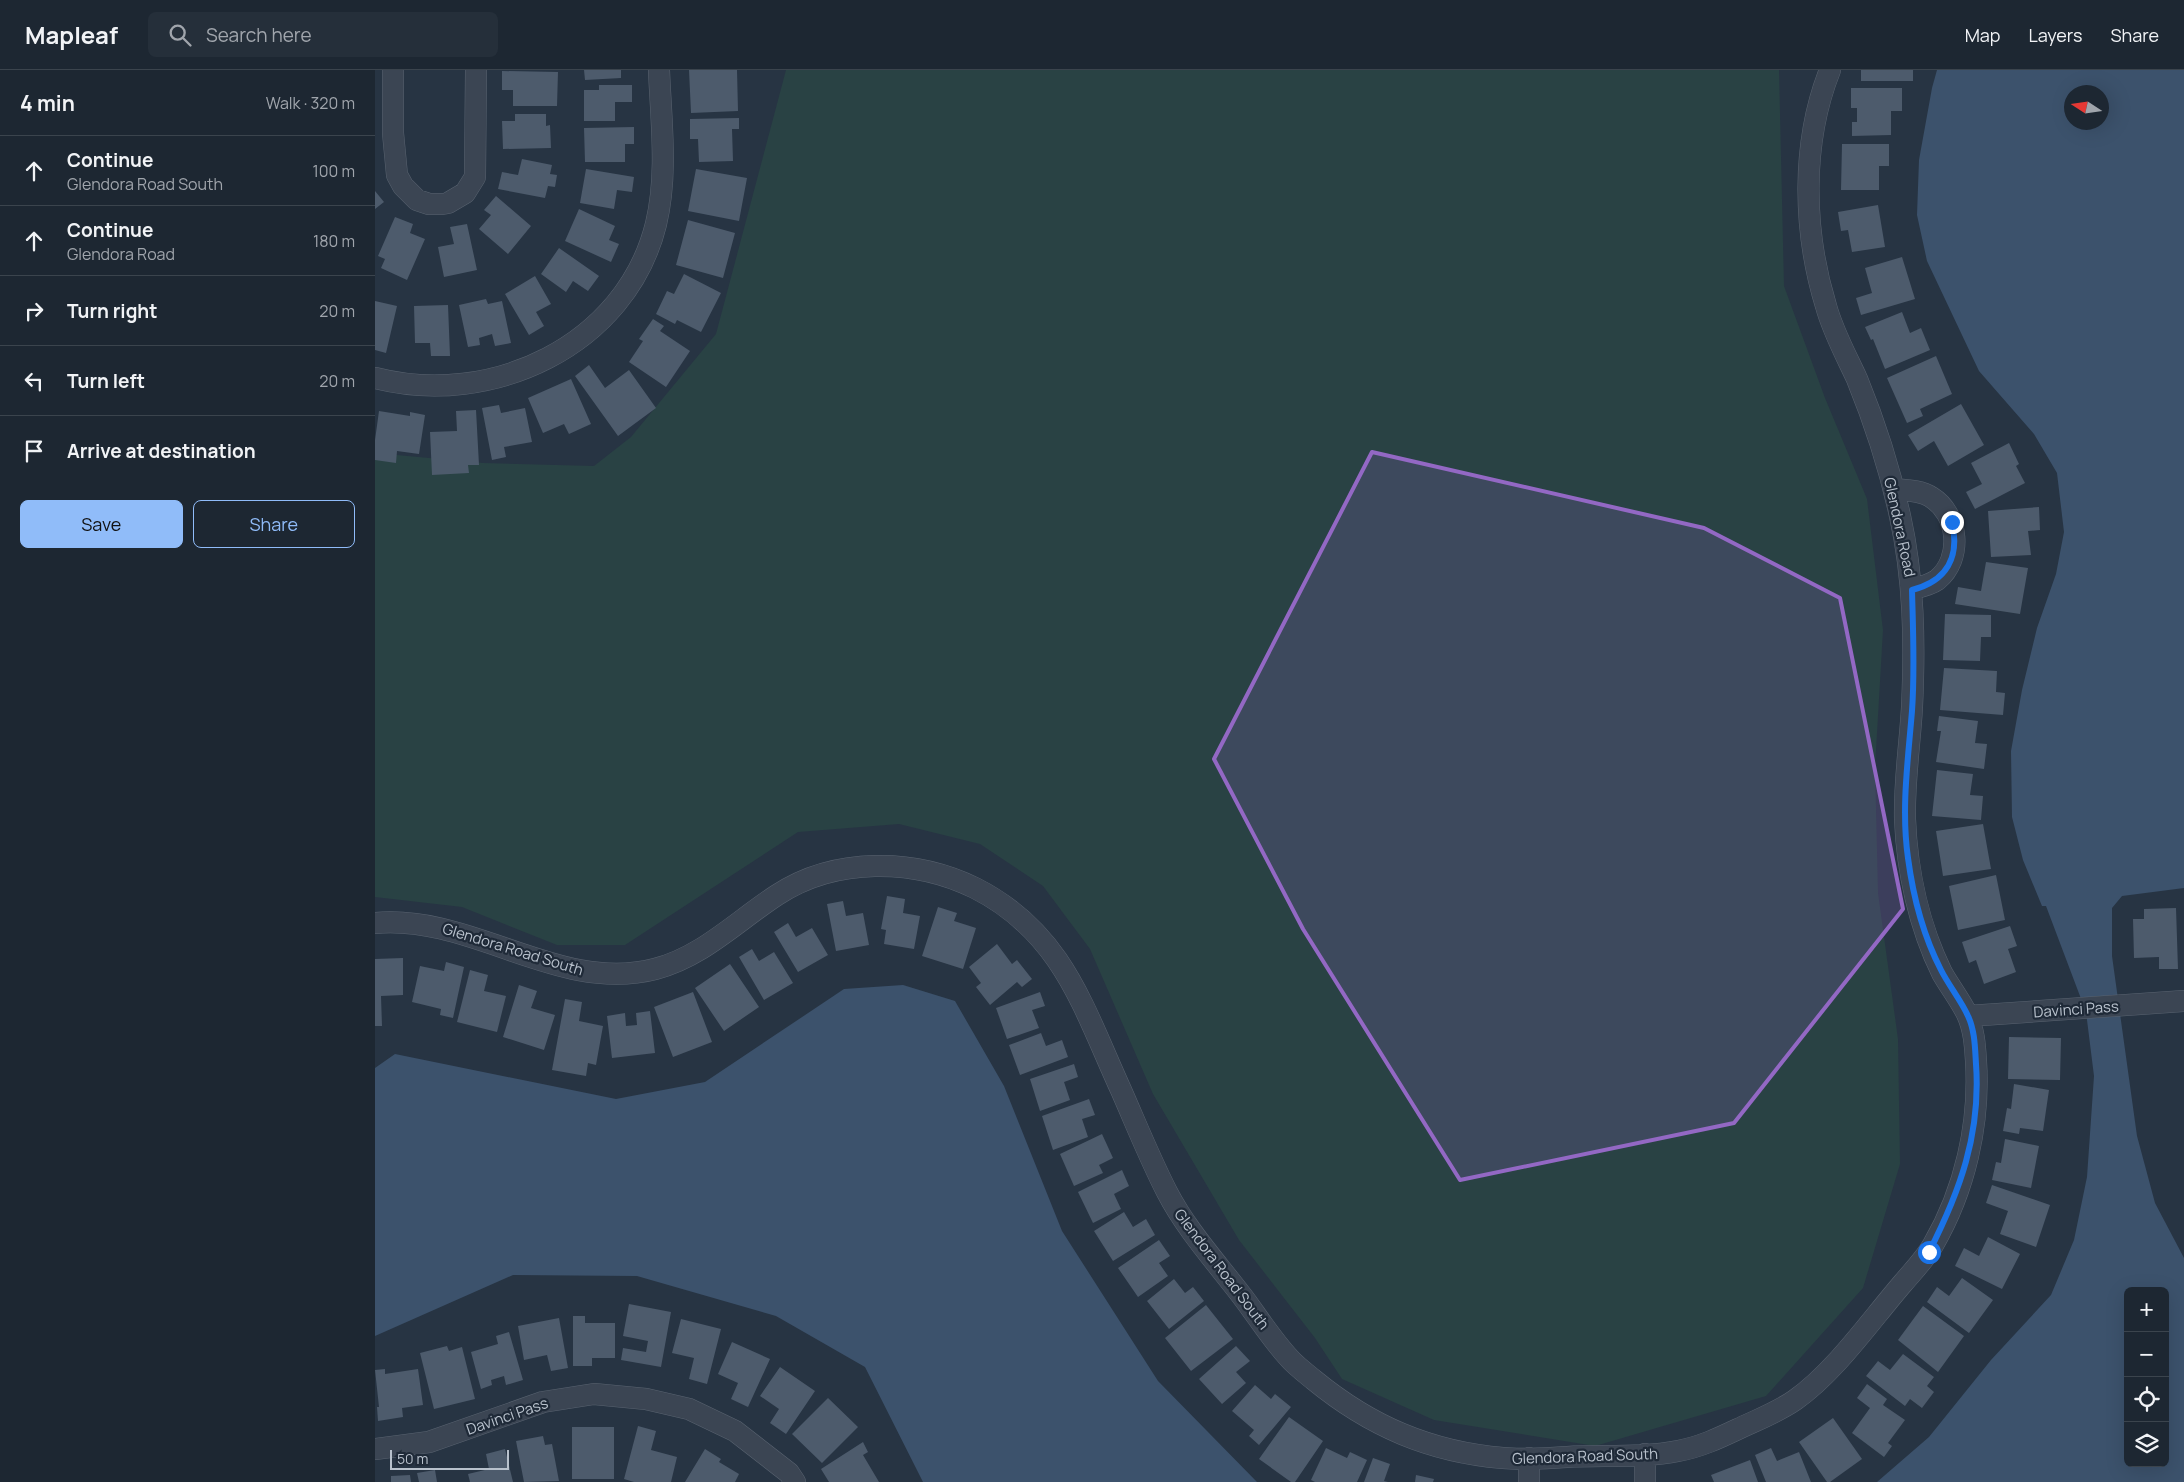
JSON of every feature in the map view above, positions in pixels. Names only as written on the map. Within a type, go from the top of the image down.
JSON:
[{"type":"street","points":[[393,70],[384,133],[397,174],[403,186],[411,196],[429,204],[442,204],[460,197],[469,188],[475,177],[476,70]]},
{"type":"street","points":[[375,378],[423,386],[457,386],[490,380],[523,370],[553,356],[581,338],[609,312],[632,280],[641,263],[649,245],[660,208],[663,169],[659,70]]},
{"type":"street","name":"Glendora Road","points":[[1830,70],[1824,82],[1811,148],[1808,193],[1816,270],[1826,308],[1879,439],[1901,520],[1912,590],[1912,700],[1905,801],[1908,858],[1915,896],[1926,932],[1940,968],[1968,1016]]},
{"type":"street","points":[[1894,489],[1929,495],[1946,512],[1954,534],[1951,559],[1945,570],[1937,580],[1912,590]]},
{"type":"street","name":"Glendora Road South","points":[[375,923],[396,921],[428,924],[450,929],[573,969],[601,975],[631,974],[663,967],[700,950],[784,890],[821,874],[849,867],[882,865],[915,869],[951,877],[983,892],[1014,911],[1035,930],[1057,958],[1072,983],[1169,1196],[1193,1232],[1292,1362],[1362,1416],[1409,1438],[1460,1452],[1509,1459],[1672,1452],[1713,1441],[1793,1402],[1827,1373],[1929,1252],[1947,1216],[1975,1129],[1978,1088],[1975,1040],[1968,1016]]},
{"type":"street","name":"Davinci Pass","points":[[1968,1016],[2184,1001]]},
{"type":"street","name":"Davinci Pass","points":[[375,1449],[429,1442],[543,1402],[593,1394],[645,1399],[689,1409],[735,1431],[789,1473],[795,1482]]},
{"type":"street","points":[[1645,1454],[1645,1482]]},
{"type":"street","points":[[1529,1458],[1529,1482]]},
{"type":"highlighted area","points":[[1372,452],[1704,528],[1840,598],[1903,909],[1734,1123],[1460,1180],[1303,929],[1214,759]]},
{"type":"green space","points":[[786,70],[1779,70],[1784,286],[1825,398],[1867,499],[1883,630],[1875,768],[1878,893],[1898,1039],[1900,1164],[1863,1288],[1766,1396],[1595,1446],[1434,1420],[1342,1379],[1315,1338],[1239,1240],[1153,1094],[1090,949],[1043,886],[980,844],[899,824],[798,832],[625,945],[557,945],[462,907],[375,897],[375,453],[483,463],[594,466],[631,437],[716,334]]},
{"type":"water","points":[[1937,70],[2184,70],[2184,888],[2122,896],[2112,908],[2112,956],[2137,1136],[2155,1203],[2184,1258],[2184,1482],[1877,1482],[1929,1437],[1991,1360],[2051,1295],[2074,1240],[2087,1177],[2094,1076],[2086,1012],[2046,906],[2042,906],[2023,860],[2012,817],[2011,751],[2022,690],[2037,628],[2056,574],[2064,532],[2057,473],[2034,434],[1979,371],[1927,261],[1917,215],[1919,160]]},
{"type":"water","points":[[903,985],[955,1001],[1004,1086],[1062,1231],[1158,1381],[1257,1482],[923,1482],[865,1367],[776,1316],[637,1276],[513,1275],[375,1336],[375,1068],[395,1054],[616,1099],[705,1082],[844,989]]},
{"type":"building","points":[[584,70],[621,70],[621,78],[585,80]]},
{"type":"building","points":[[689,70],[737,70],[738,111],[691,113]]},
{"type":"building","points":[[1861,70],[1913,70],[1913,81],[1861,81]]},
{"type":"building","points":[[502,71],[558,72],[557,106],[513,106],[513,90],[502,90]]},
{"type":"building","points":[[599,85],[632,85],[632,102],[615,102],[615,121],[584,121],[584,90],[599,90]]},
{"type":"building","points":[[1851,88],[1902,88],[1902,111],[1891,111],[1891,135],[1852,136],[1852,122],[1857,122],[1857,108],[1851,108]]},
{"type":"building","points":[[515,114],[546,114],[546,126],[550,125],[551,148],[503,149],[502,121],[515,121]]},
{"type":"building","points":[[739,118],[739,129],[732,129],[733,161],[699,162],[698,139],[690,139],[690,119]]},
{"type":"building","points":[[634,127],[634,144],[625,144],[625,162],[585,162],[584,128]]},
{"type":"building","points":[[1842,144],[1889,144],[1889,166],[1879,166],[1879,190],[1841,190]]},
{"type":"building","points":[[522,159],[552,165],[550,174],[557,175],[555,187],[548,186],[545,198],[498,189],[502,172],[518,175]]},
{"type":"building","points":[[586,169],[634,177],[632,192],[617,190],[614,209],[580,203]]},
{"type":"building","points":[[696,169],[747,178],[739,221],[688,211]]},
{"type":"building","points":[[375,191],[384,202],[375,209]]},
{"type":"building","points":[[496,196],[531,226],[508,254],[479,229],[491,215],[484,210]]},
{"type":"building","points":[[1878,205],[1885,247],[1852,252],[1848,230],[1841,231],[1838,212]]},
{"type":"building","points":[[579,209],[615,226],[609,240],[619,244],[611,262],[565,241]]},
{"type":"building","points":[[395,217],[413,224],[410,233],[425,239],[407,280],[381,268],[385,259],[378,256]]},
{"type":"building","points":[[688,220],[735,233],[723,278],[676,265]]},
{"type":"building","points":[[467,224],[477,270],[444,277],[438,247],[454,244],[450,227]]},
{"type":"building","points":[[559,248],[599,276],[588,291],[573,281],[566,292],[541,274]]},
{"type":"building","points":[[1902,257],[1915,299],[1861,315],[1856,298],[1872,293],[1865,268]]},
{"type":"building","points":[[684,274],[721,293],[701,332],[677,320],[675,324],[656,314],[667,291],[674,294]]},
{"type":"building","points":[[535,276],[551,304],[536,312],[544,326],[529,335],[505,294]]},
{"type":"building","points":[[486,299],[488,304],[502,301],[511,343],[495,346],[492,334],[479,338],[480,345],[468,347],[459,305]]},
{"type":"building","points":[[375,301],[397,306],[386,353],[375,350]]},
{"type":"building","points":[[448,305],[450,356],[431,356],[430,343],[415,343],[414,306]]},
{"type":"building","points":[[1902,312],[1910,333],[1921,328],[1930,350],[1885,369],[1873,339],[1871,340],[1865,327]]},
{"type":"building","points":[[653,319],[664,326],[660,331],[690,351],[666,387],[629,362],[643,341],[639,339]]},
{"type":"building","points":[[1936,356],[1952,394],[1920,409],[1923,416],[1907,423],[1887,378]]},
{"type":"building","points":[[589,365],[605,388],[629,370],[656,408],[618,436],[575,376]]},
{"type":"building","points":[[571,379],[591,424],[569,434],[564,424],[543,433],[528,398]]},
{"type":"building","points":[[1961,404],[1984,445],[1948,466],[1934,441],[1918,451],[1908,435]]},
{"type":"building","points":[[499,405],[501,413],[525,408],[532,442],[504,447],[506,457],[492,460],[482,408]]},
{"type":"building","points":[[476,410],[479,465],[468,465],[469,473],[432,475],[430,432],[457,431],[456,411]]},
{"type":"building","points":[[379,411],[410,416],[410,412],[425,415],[419,454],[397,451],[396,463],[375,460],[375,440]]},
{"type":"building","points":[[2009,443],[2019,464],[2016,466],[2025,483],[1975,509],[1966,492],[1982,484],[1971,463]]},
{"type":"building","points":[[2039,507],[2040,530],[2028,531],[2031,555],[1991,557],[1988,511]]},
{"type":"building","points":[[1986,562],[2028,568],[2020,614],[1955,604],[1958,587],[1981,591]]},
{"type":"building","points":[[1945,614],[1991,615],[1991,637],[1981,637],[1980,661],[1943,660]]},
{"type":"building","points":[[1944,668],[1997,671],[1996,692],[2005,693],[2003,715],[1940,710]]},
{"type":"building","points":[[1939,716],[1978,721],[1975,743],[1987,744],[1984,769],[1936,762],[1941,731],[1937,731]]},
{"type":"building","points":[[1937,770],[1973,774],[1970,795],[1983,796],[1981,820],[1932,816]]},
{"type":"building","points":[[1983,824],[1991,869],[1943,876],[1936,831]]},
{"type":"building","points":[[1996,875],[2005,920],[1958,930],[1949,886]]},
{"type":"building","points":[[887,896],[905,899],[903,913],[920,916],[914,949],[884,944],[886,930],[881,929]]},
{"type":"building","points":[[843,901],[846,916],[863,913],[869,945],[836,951],[827,904]]},
{"type":"building","points":[[938,907],[957,913],[954,921],[976,928],[963,969],[922,956]]},
{"type":"building","points":[[2176,908],[2178,969],[2159,969],[2159,957],[2134,958],[2133,919],[2144,919],[2144,909]]},
{"type":"building","points":[[788,923],[796,937],[812,928],[828,955],[798,972],[774,932]]},
{"type":"building","points":[[2010,926],[2017,946],[2008,949],[2016,972],[1984,984],[1976,960],[1969,963],[1962,942]]},
{"type":"building","points":[[997,944],[1012,964],[1017,960],[1032,979],[1022,987],[1017,982],[990,1005],[976,987],[981,983],[969,967]]},
{"type":"building","points":[[752,949],[759,961],[774,952],[793,983],[764,1000],[739,957]]},
{"type":"building","points":[[403,958],[403,995],[381,996],[382,1026],[375,1026],[375,959]]},
{"type":"building","points":[[446,962],[464,967],[453,1018],[440,1015],[441,1009],[412,1002],[420,966],[444,971]]},
{"type":"building","points":[[730,964],[759,1007],[724,1031],[695,988]]},
{"type":"building","points":[[470,970],[488,975],[484,991],[506,996],[497,1032],[457,1022]]},
{"type":"building","points":[[519,985],[537,991],[531,1008],[555,1015],[544,1050],[503,1037]]},
{"type":"building","points":[[693,992],[712,1042],[673,1057],[654,1007]]},
{"type":"building","points":[[1040,992],[1045,1006],[1032,1010],[1039,1028],[1007,1039],[996,1008]]},
{"type":"building","points":[[565,999],[582,1002],[579,1021],[603,1026],[596,1065],[588,1063],[586,1076],[552,1070]]},
{"type":"building","points":[[650,1011],[655,1053],[612,1058],[607,1016],[625,1013],[626,1026],[637,1025],[636,1013]]},
{"type":"building","points":[[1041,1033],[1046,1046],[1062,1040],[1068,1057],[1020,1075],[1009,1045]]},
{"type":"building","points":[[2009,1037],[2061,1038],[2060,1080],[2008,1079]]},
{"type":"building","points":[[1074,1064],[1078,1077],[1064,1082],[1070,1100],[1040,1111],[1030,1079]]},
{"type":"building","points":[[2014,1084],[2049,1090],[2043,1131],[2020,1128],[2019,1134],[2003,1131],[2007,1108],[2011,1109]]},
{"type":"building","points":[[1089,1099],[1095,1115],[1082,1119],[1088,1137],[1053,1150],[1042,1116]]},
{"type":"building","points":[[1102,1134],[1113,1158],[1099,1165],[1103,1173],[1074,1186],[1060,1154]]},
{"type":"building","points":[[2005,1139],[2039,1146],[2031,1188],[1992,1180],[1996,1162],[2001,1163]]},
{"type":"building","points":[[1122,1170],[1129,1186],[1114,1194],[1121,1209],[1093,1223],[1078,1192]]},
{"type":"building","points":[[1992,1185],[2050,1205],[2036,1247],[2000,1234],[2008,1211],[1986,1203]]},
{"type":"building","points":[[1124,1212],[1133,1227],[1146,1219],[1155,1235],[1113,1261],[1094,1231]]},
{"type":"building","points":[[1988,1237],[2020,1254],[2002,1289],[1955,1266],[1964,1248],[1979,1256]]},
{"type":"building","points":[[1159,1240],[1170,1256],[1159,1263],[1168,1276],[1138,1297],[1118,1268]]},
{"type":"building","points":[[1962,1278],[1993,1300],[1969,1333],[1927,1302],[1937,1287],[1949,1296]]},
{"type":"building","points":[[1174,1279],[1185,1293],[1193,1287],[1204,1301],[1169,1329],[1147,1301]]},
{"type":"building","points":[[629,1304],[671,1312],[661,1367],[621,1360],[623,1348],[646,1352],[648,1341],[623,1336]]},
{"type":"building","points":[[1206,1305],[1233,1339],[1191,1371],[1165,1338]]},
{"type":"building","points":[[1923,1306],[1964,1336],[1938,1372],[1898,1340]]},
{"type":"building","points":[[573,1316],[585,1316],[585,1323],[615,1323],[615,1358],[592,1358],[592,1366],[573,1366]]},
{"type":"building","points":[[559,1318],[568,1368],[551,1371],[547,1355],[524,1360],[518,1326]]},
{"type":"building","points":[[681,1319],[721,1329],[707,1384],[689,1379],[694,1358],[672,1353]]},
{"type":"building","points":[[509,1332],[523,1380],[506,1385],[504,1376],[491,1380],[492,1385],[481,1389],[471,1352],[498,1344],[496,1336]]},
{"type":"building","points":[[732,1342],[770,1359],[748,1407],[731,1399],[738,1383],[718,1374]]},
{"type":"building","points":[[447,1346],[449,1351],[462,1347],[475,1399],[434,1409],[420,1353]]},
{"type":"building","points":[[1236,1346],[1250,1361],[1236,1372],[1246,1383],[1222,1404],[1199,1379]]},
{"type":"building","points":[[1903,1354],[1934,1377],[1927,1386],[1934,1392],[1922,1408],[1910,1399],[1905,1406],[1866,1376],[1878,1361],[1890,1370]]},
{"type":"building","points":[[780,1367],[815,1391],[786,1434],[770,1423],[779,1409],[760,1396]]},
{"type":"building","points":[[385,1369],[385,1374],[418,1369],[423,1405],[402,1408],[403,1417],[378,1421],[377,1407],[379,1407],[375,1370]]},
{"type":"building","points":[[1867,1384],[1887,1399],[1883,1405],[1905,1420],[1888,1443],[1892,1446],[1884,1457],[1852,1433],[1870,1408],[1857,1398]]},
{"type":"building","points":[[1255,1385],[1271,1399],[1275,1394],[1291,1407],[1259,1445],[1249,1436],[1254,1430],[1232,1411]]},
{"type":"building","points":[[828,1398],[858,1427],[822,1463],[792,1434]]},
{"type":"building","points":[[1289,1417],[1323,1441],[1295,1482],[1291,1482],[1259,1459]]},
{"type":"building","points":[[1833,1418],[1862,1459],[1830,1482],[1827,1482],[1799,1442]]},
{"type":"building","points":[[638,1426],[656,1431],[651,1450],[677,1457],[671,1482],[634,1482],[624,1479]]},
{"type":"building","points":[[572,1427],[614,1427],[614,1479],[572,1479]]},
{"type":"building","points":[[543,1436],[545,1445],[552,1444],[559,1481],[524,1482],[516,1441]]},
{"type":"building","points":[[863,1442],[868,1452],[863,1455],[879,1482],[829,1482],[821,1469]]},
{"type":"building","points":[[1326,1448],[1347,1458],[1350,1452],[1367,1460],[1357,1482],[1315,1482],[1311,1480]]},
{"type":"building","points":[[1771,1448],[1777,1461],[1799,1452],[1811,1482],[1766,1482],[1755,1455]]},
{"type":"building","points":[[505,1449],[513,1482],[470,1482],[468,1474],[489,1469],[486,1454]]},
{"type":"building","points":[[705,1449],[721,1459],[719,1462],[739,1474],[735,1482],[685,1482]]},
{"type":"building","points":[[1373,1458],[1390,1464],[1384,1481],[1388,1482],[1364,1482]]},
{"type":"building","points":[[1750,1460],[1758,1482],[1714,1482],[1711,1475]]},
{"type":"building","points":[[435,1470],[437,1482],[419,1482],[417,1473]]},
{"type":"building","points":[[410,1475],[411,1482],[391,1482],[391,1476]]},
{"type":"building","points":[[1416,1475],[1434,1479],[1433,1482],[1415,1482]]},
{"type":"route","points":[[1929,1252],[1947,1216],[1965,1164],[1975,1129],[1978,1088],[1975,1040],[1968,1016],[1940,968],[1915,896],[1908,858],[1905,820],[1905,782],[1912,709],[1912,590],[1937,580],[1945,570],[1951,559],[1954,546],[1952,522]]}]
